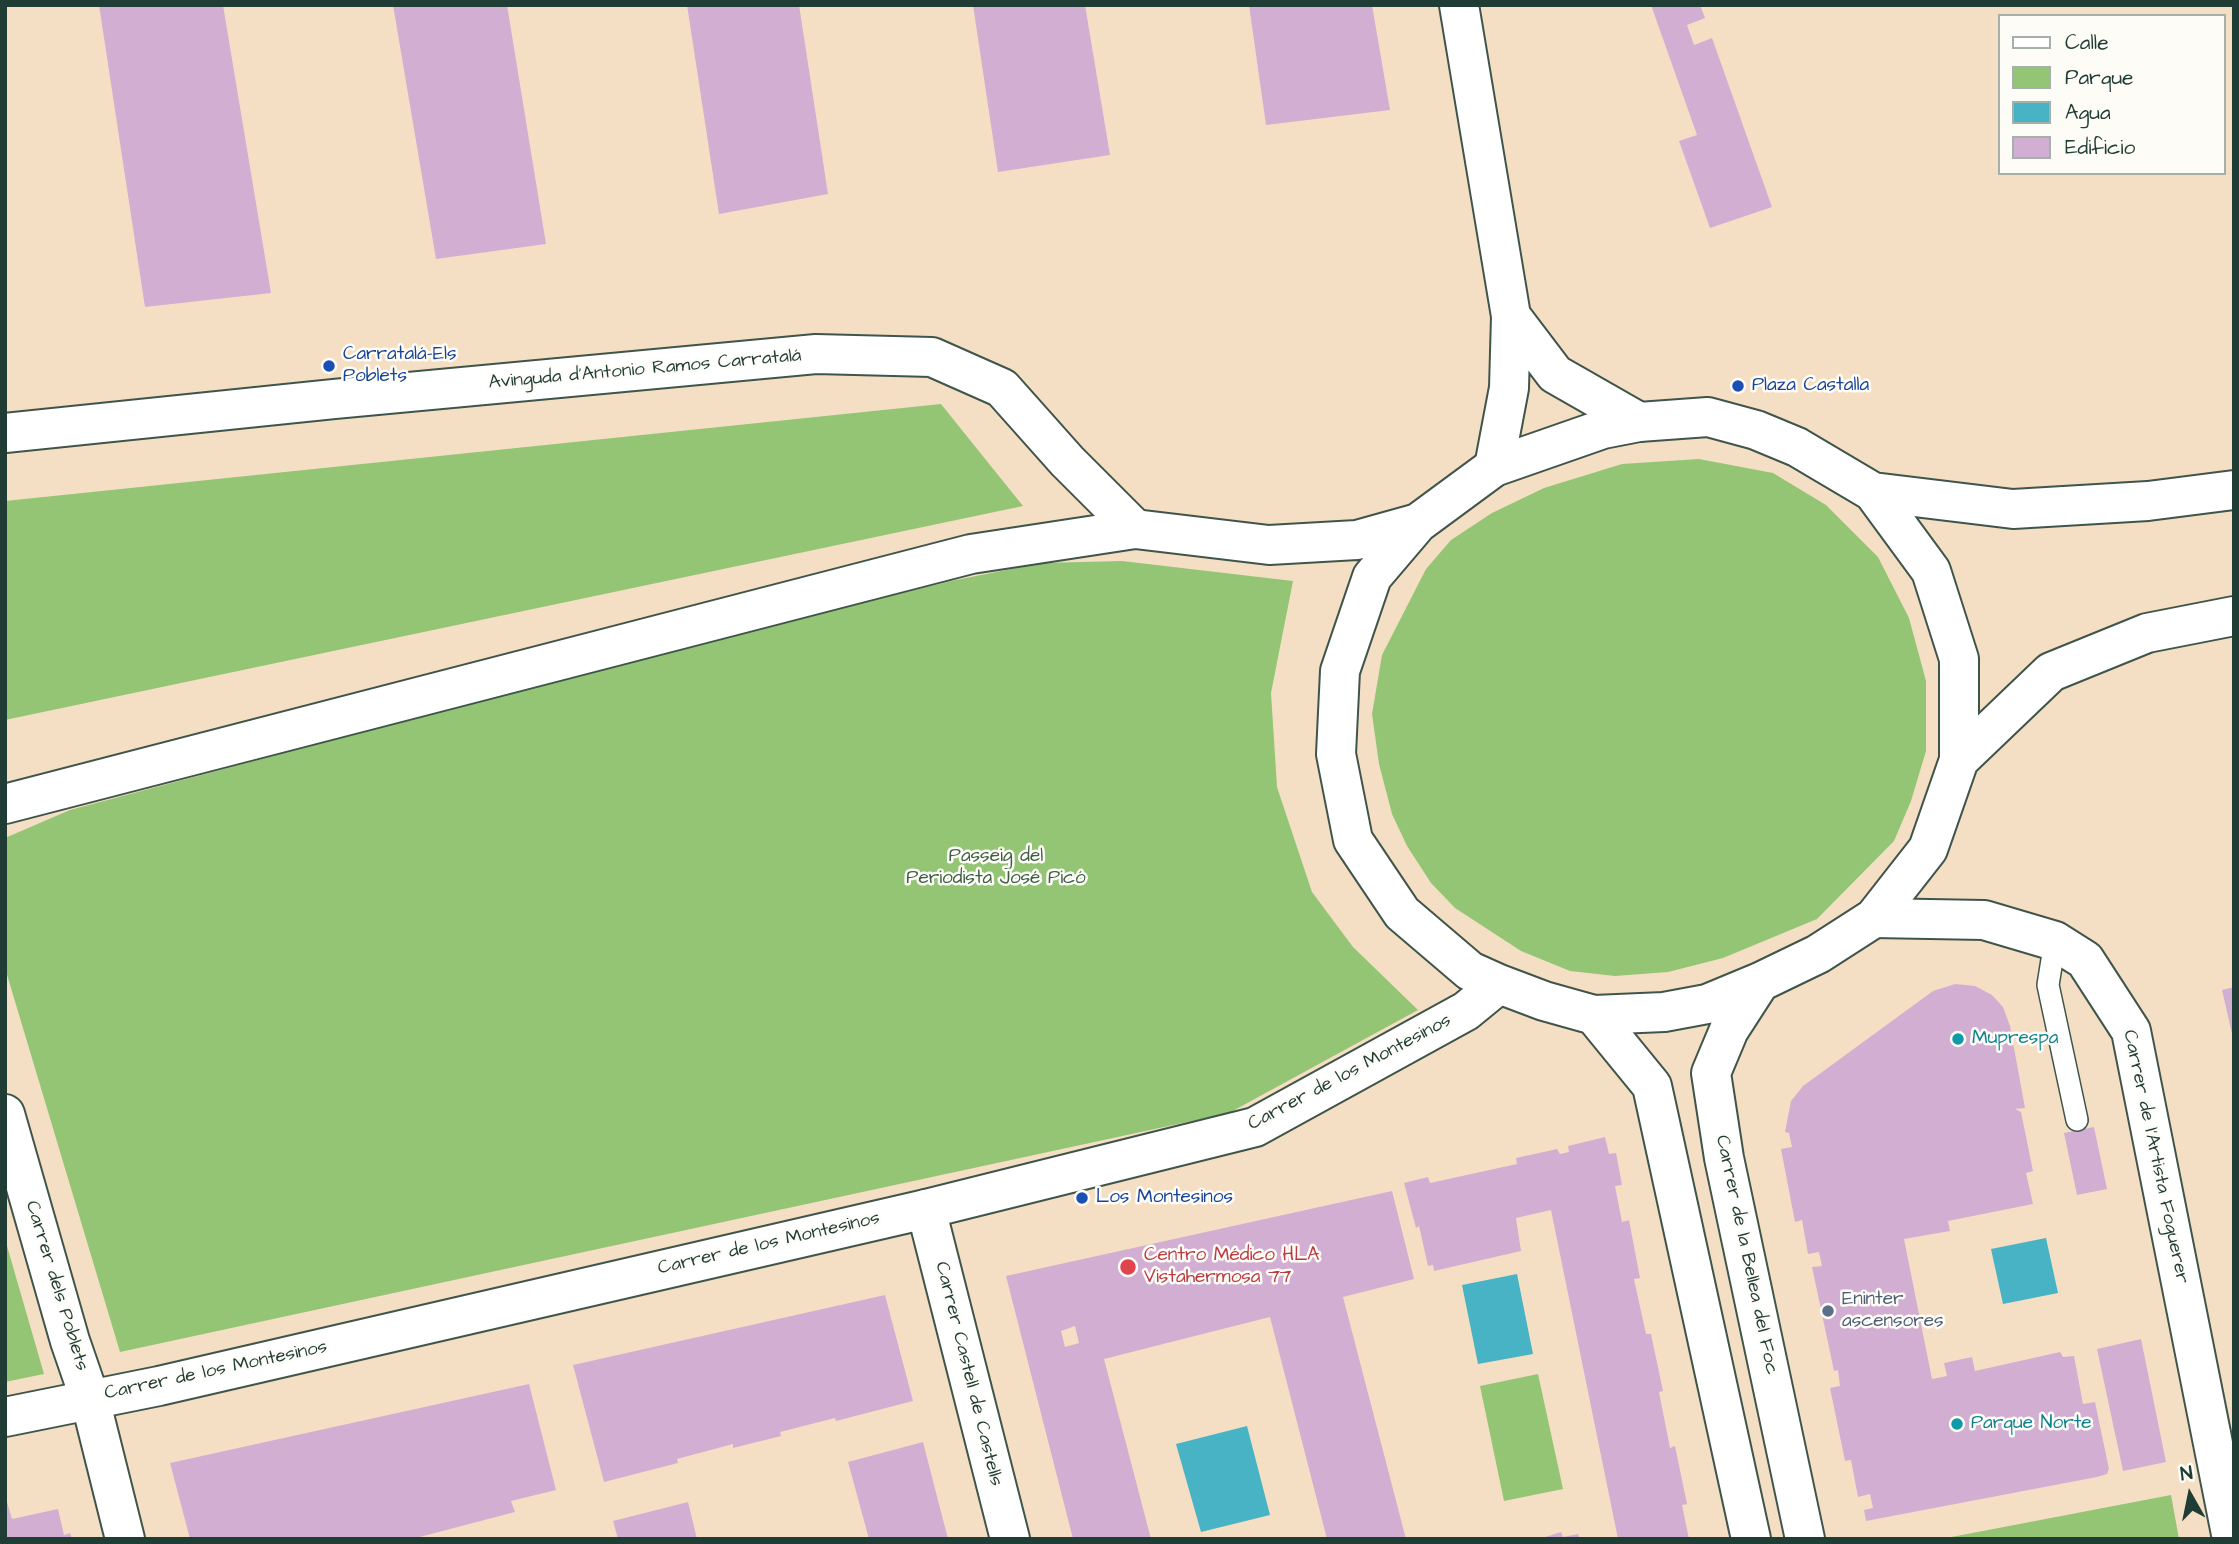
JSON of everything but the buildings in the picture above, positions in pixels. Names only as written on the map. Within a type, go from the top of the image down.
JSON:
[{"type":"main road","points":[[1459,5],[1511,316],[1509,388],[1494,467]]},
{"type":"main road","points":[[1511,316],[1555,374],[1639,422]]},
{"type":"main road","name":"Avinguda d'Antonio Ramos Carratalá","points":[[5,433],[816,354],[932,357],[1002,388],[1067,461],[1135,529]]},
{"type":"main road","points":[[1708,417],[1756,430],[1797,447],[1873,492],[1931,571],[1959,659],[1959,760],[1927,849],[1874,918],[1818,954],[1707,1004],[1664,1012],[1594,1014],[1544,1001],[1470,971],[1402,913],[1353,840],[1336,754],[1340,671],[1372,578],[1418,523],[1494,467],[1603,429],[1639,422],[1708,417]]},
{"type":"main road","points":[[1873,492],[2013,509],[2148,501],[2234,490]]},
{"type":"main road","points":[[5,804],[971,554],[1135,529],[1269,545],[1357,540],[1418,523]]},
{"type":"main road","points":[[1959,760],[2051,672],[2147,633],[2234,616]]},
{"type":"main road","name":"Carrer de l'Artista Foguerer","points":[[1874,918],[1984,920],[2055,941],[2085,960],[2132,1031],[2220,1404],[2232,1539]]},
{"type":"main road","name":"Carrer de la Bellea del Foc","points":[[1760,982],[1730,1030],[1711,1073],[1724,1158],[1805,1539]]},
{"type":"main road","name":"Carrer de los Montesinos","points":[[5,1417],[159,1386],[926,1209],[1255,1127],[1466,1012],[1499,984]]},
{"type":"main road","points":[[1594,1014],[1652,1086],[1751,1539]]},
{"type":"main road","name":"Carrer dels Poblets","points":[[5,1114],[90,1399],[125,1539]]},
{"type":"main road","name":"Carrer Castell de Castells","points":[[926,1209],[1010,1539]]},
{"type":"lane","points":[[2055,941],[2048,985],[2077,1120]]},
{"type":"green space","points":[[941,404],[1023,506],[5,720],[5,501]]},
{"type":"green space","points":[[1699,459],[1773,473],[1826,505],[1878,557],[1909,618],[1926,681],[1926,751],[1911,801],[1894,841],[1817,919],[1723,958],[1668,972],[1615,976],[1570,971],[1521,951],[1455,908],[1431,883],[1407,846],[1392,814],[1379,764],[1372,714],[1382,655],[1426,569],[1451,540],[1492,513],[1544,488],[1622,464]]},
{"type":"green space","name":"Passeig del Periodista José Picó","points":[[1122,561],[1293,581],[1271,693],[1277,787],[1312,892],[1353,947],[1418,1010],[1229,1113],[120,1352],[5,968],[5,838],[70,810],[641,658],[951,581],[1041,563]]},
{"type":"green space","points":[[5,1239],[44,1374],[5,1382]]},
{"type":"green space","points":[[1538,1374],[1563,1489],[1504,1501],[1480,1386]]},
{"type":"green space","points":[[2171,1495],[2179,1539],[1941,1539]]},
{"type":"water","points":[[2046,1238],[2058,1293],[2003,1304],[1991,1249]]},
{"type":"water","points":[[1517,1274],[1533,1354],[1478,1364],[1462,1285]]},
{"type":"water","points":[[1247,1426],[1270,1515],[1201,1532],[1176,1444]]},
{"type":"place","name":"Carratalá-Els Poblets","points":[[329,366]]},
{"type":"place","name":"Plaza Castalla","points":[[1738,386]]},
{"type":"place","name":"Muprespa","points":[[1958,1039]]},
{"type":"place","name":"Los Montesinos","points":[[1082,1198]]},
{"type":"place","name":"Centro Médico HLA Vistahermosa 77","points":[[1128,1267]]},
{"type":"place","name":"Eninter ascensores","points":[[1828,1311]]},
{"type":"place","name":"Parque Norte","points":[[1957,1424]]}]
